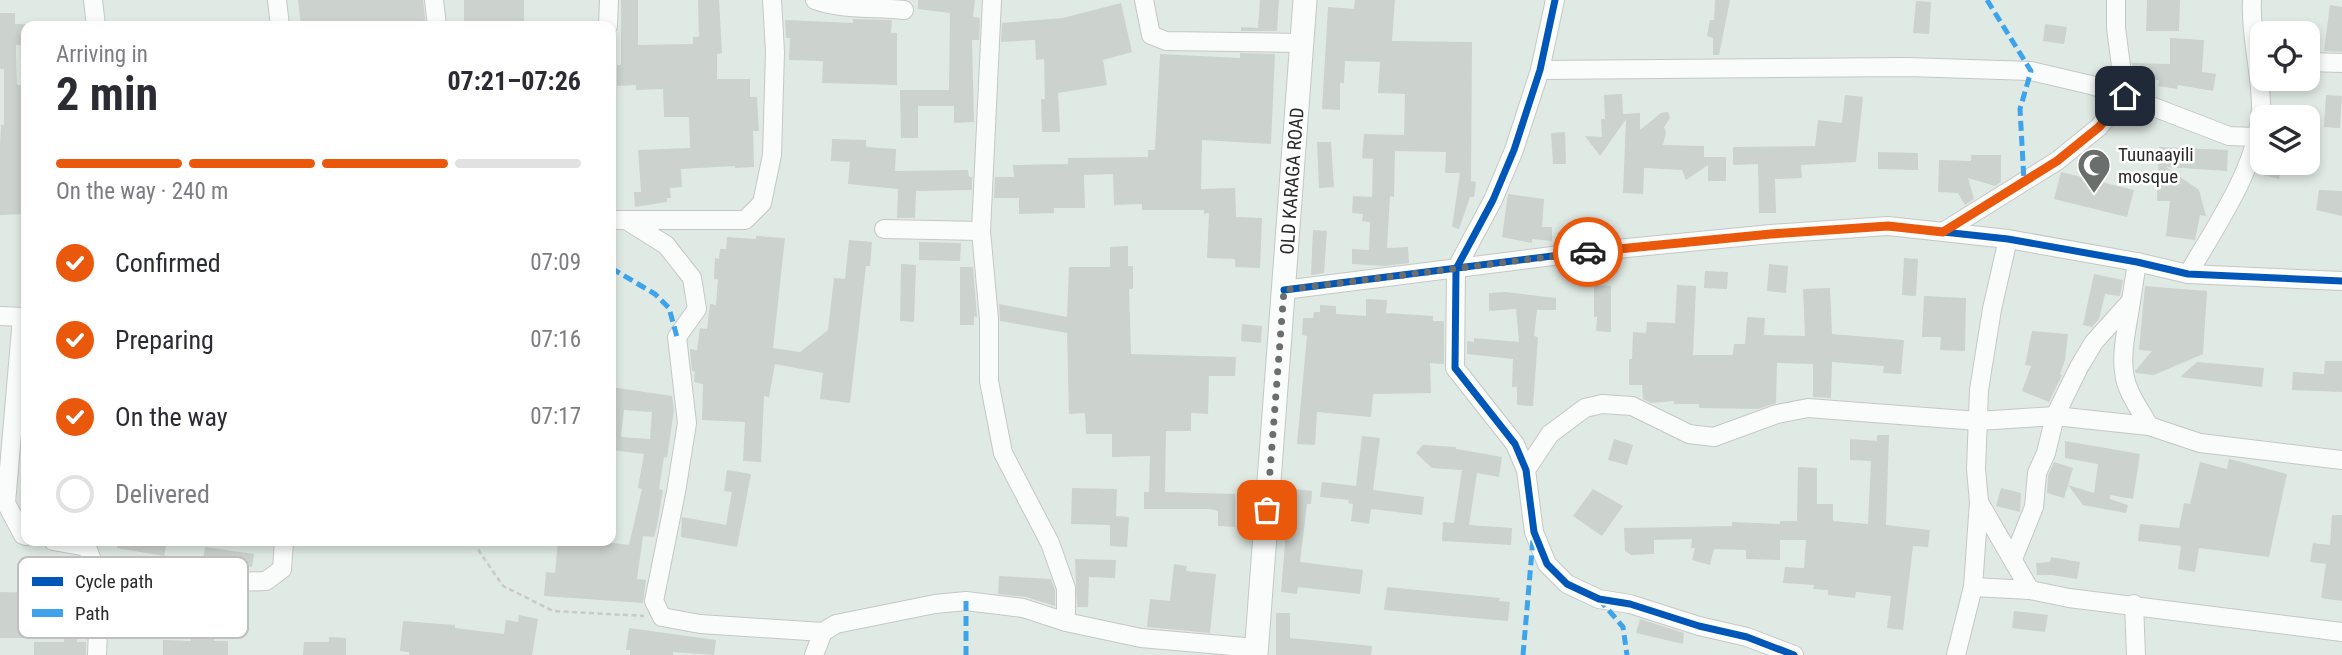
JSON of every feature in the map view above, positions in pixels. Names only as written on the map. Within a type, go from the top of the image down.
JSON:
[{"type":"street","points":[[93,0],[95,21]]},
{"type":"street","points":[[276,0],[279,21]]},
{"type":"street","points":[[434,0],[436,21]]},
{"type":"street","points":[[608,21],[609,0]]},
{"type":"street","points":[[619,220],[745,220],[762,203],[772,155],[775,52],[772,0]]},
{"type":"street","points":[[815,0],[833,6],[904,10]]},
{"type":"street","points":[[992,0],[981,232],[989,319],[989,381],[1003,453],[1054,554],[1066,588],[1066,622]]},
{"type":"street","points":[[1144,0],[1151,35],[1166,41],[1302,43]]},
{"type":"street","name":"OLD KARAGA ROAD","points":[[1256,651],[1305,0]]},
{"type":"street","points":[[1555,0],[1540,70],[1514,150],[1493,200],[1456,269],[1455,368],[1515,444],[1526,470],[1534,532],[1547,564],[1567,584],[1599,599],[1630,604],[1699,626],[1747,637],[1794,655]]},
{"type":"street","points":[[1943,232],[2057,161],[2099,127],[2125,96],[2116,28],[2116,0]]},
{"type":"street","points":[[2252,0],[2255,21]]},
{"type":"street","points":[[2320,62],[2342,63]]},
{"type":"street","points":[[1540,70],[1908,67],[2031,71],[2125,96],[2229,136],[2250,137]]},
{"type":"street","points":[[2188,274],[2241,183],[2250,153]]},
{"type":"street","points":[[619,220],[666,245],[692,278],[697,309],[677,337],[687,423],[654,601],[662,617],[700,624],[822,632],[836,624],[935,604],[966,601],[1023,608],[1140,646],[1256,651]]},
{"type":"street","points":[[1284,290],[1576,253],[1771,234],[1888,226],[2008,239],[2188,274],[2342,281]]},
{"type":"street","points":[[884,229],[981,232]]},
{"type":"street","points":[[1956,655],[1973,587],[1979,502],[1976,469],[1979,390],[1992,309],[2008,239]]},
{"type":"street","points":[[2137,262],[2123,354],[2124,374],[2131,394],[2149,426]]},
{"type":"street","points":[[2013,559],[2034,507],[2037,473],[2046,453],[2055,416],[2094,342],[2131,301]]},
{"type":"street","points":[[0,316],[21,318]]},
{"type":"street","points":[[21,349],[6,503],[21,531]]},
{"type":"street","points":[[1526,470],[1550,434],[1585,408],[1602,404],[1632,406],[1689,434],[1714,437],[1765,418],[1808,408],[1978,421],[2055,416],[2149,426],[2200,443],[2342,460]]},
{"type":"street","points":[[1979,502],[2029,590]]},
{"type":"street","points":[[248,582],[266,581],[282,569],[284,546]]},
{"type":"street","points":[[1973,587],[2029,590],[2069,598],[2342,632]]},
{"type":"street","points":[[2134,604],[2136,655]]},
{"type":"street","points":[[814,655],[822,632]]},
{"type":"path","points":[[478,546],[479,551],[503,586],[553,611],[662,617]]},
{"type":"building","points":[[298,0],[423,0],[425,21],[300,21]]},
{"type":"building","points":[[464,0],[524,0],[524,21],[464,21]]},
{"type":"building","points":[[621,0],[638,0],[638,45],[693,44],[693,37],[699,37],[698,0],[719,0],[722,53],[717,54],[717,79],[750,79],[750,97],[757,97],[759,131],[753,131],[754,167],[681,169],[682,187],[670,188],[671,198],[667,198],[667,202],[635,207],[634,192],[641,192],[638,150],[690,148],[689,117],[664,117],[663,89],[636,90],[636,85],[617,86],[617,65],[621,65]]},
{"type":"building","points":[[918,0],[975,0],[973,17],[980,18],[979,40],[972,40],[974,122],[954,123],[954,106],[918,106],[918,138],[901,138],[900,90],[949,90],[950,13],[918,9]]},
{"type":"building","points":[[1260,0],[1279,0],[1277,31],[1241,31],[1241,27],[1258,28]]},
{"type":"building","points":[[1355,0],[1395,0],[1392,41],[1472,42],[1471,181],[1476,182],[1474,197],[1470,197],[1459,229],[1452,227],[1460,173],[1445,173],[1446,152],[1395,151],[1394,197],[1390,196],[1387,248],[1408,247],[1409,263],[1384,266],[1352,264],[1352,249],[1369,250],[1370,222],[1362,221],[1363,214],[1352,213],[1353,196],[1372,197],[1373,159],[1362,158],[1364,134],[1404,135],[1405,94],[1378,93],[1380,62],[1345,61],[1344,83],[1340,83],[1340,110],[1322,109],[1328,7],[1354,9]]},
{"type":"building","points":[[1715,0],[1730,0],[1719,55],[1713,55],[1713,38],[1707,36],[1710,20],[1714,20]]},
{"type":"building","points":[[2147,0],[2180,0],[2179,31],[2146,31]]},
{"type":"building","points":[[1916,1],[1931,2],[1929,34],[1913,33]]},
{"type":"building","points":[[1121,3],[1132,52],[1103,60],[1107,85],[1058,93],[1060,132],[1042,132],[1044,59],[1036,60],[1035,40],[1001,42],[1002,23],[1063,18]]},
{"type":"building","points":[[2330,5],[2342,7],[2342,52],[2324,51]]},
{"type":"building","points":[[0,13],[15,13],[15,24],[21,24],[21,45],[16,45],[16,51],[17,85],[21,85],[21,214],[0,215],[4,69],[0,69]]},
{"type":"building","points":[[853,19],[892,20],[891,33],[897,33],[897,85],[822,83],[823,61],[789,60],[790,38],[786,38],[785,20],[853,23]]},
{"type":"building","points":[[2045,24],[2067,27],[2064,44],[2043,41]]},
{"type":"building","points":[[2170,38],[2204,40],[2202,72],[2216,74],[2213,91],[2178,85],[2177,89],[2158,86],[2159,80],[2134,80],[2132,63],[2170,64]]},
{"type":"building","points":[[1240,53],[1275,54],[1271,144],[1202,140],[1201,189],[1235,188],[1236,217],[1262,218],[1260,268],[1235,267],[1235,259],[1207,258],[1209,213],[1204,214],[1204,210],[1142,210],[1142,204],[1114,205],[1113,174],[1084,175],[1085,208],[1054,208],[1054,213],[1019,214],[1019,198],[994,198],[995,177],[1014,177],[1013,165],[1068,164],[1068,158],[1148,157],[1148,150],[1155,150],[1160,54],[1240,58]]},
{"type":"building","points":[[1622,94],[1623,114],[1640,113],[1640,130],[1661,113],[1668,112],[1670,118],[1664,127],[1666,133],[1663,145],[1704,146],[1704,157],[1726,157],[1726,181],[1708,181],[1708,165],[1686,180],[1682,170],[1644,168],[1643,194],[1623,193],[1626,119],[1600,156],[1585,136],[1602,137],[1601,119],[1605,119],[1604,95]]},
{"type":"building","points":[[1845,95],[1863,97],[1856,162],[1801,165],[1802,178],[1775,179],[1776,213],[1759,213],[1758,164],[1733,165],[1733,147],[1815,146],[1818,120],[1842,123]]},
{"type":"building","points":[[2326,95],[2342,96],[2340,128],[2324,127]]},
{"type":"building","points":[[1565,132],[1566,164],[1553,164],[1551,133]]},
{"type":"building","points":[[832,139],[866,140],[866,147],[896,149],[895,171],[968,170],[969,177],[972,177],[972,190],[916,191],[915,218],[897,218],[898,189],[848,184],[850,162],[831,161]]},
{"type":"building","points":[[1317,142],[1331,142],[1334,187],[1319,188]]},
{"type":"building","points":[[2159,147],[2228,150],[2227,171],[2166,167],[2199,190],[2206,216],[2200,215],[2195,240],[2166,236],[2170,201],[2157,201]]},
{"type":"building","points":[[1878,152],[1918,153],[1918,170],[1878,169]]},
{"type":"building","points":[[1971,155],[2001,155],[2001,182],[1995,186],[1968,178],[1974,199],[1965,205],[1958,193],[1938,192],[1939,160],[1971,161]]},
{"type":"building","name":"Tuunaayili mosque","points":[[2061,172],[2134,190],[2127,217],[2054,199]]},
{"type":"building","points":[[2263,175],[2280,175],[2279,179]]},
{"type":"building","points":[[2319,190],[2342,191],[2342,216],[2316,210]]},
{"type":"building","points":[[1508,194],[1544,199],[1542,227],[1552,227],[1552,241],[1532,239],[1532,243],[1502,237]]},
{"type":"building","points":[[1313,230],[1327,231],[1324,273],[1311,275]]},
{"type":"building","points":[[756,236],[785,238],[773,348],[800,352],[828,330],[834,278],[845,279],[849,240],[872,242],[870,266],[866,266],[850,403],[820,399],[823,373],[775,364],[769,397],[764,396],[761,462],[743,461],[745,422],[702,420],[703,384],[694,382],[695,372],[692,371],[690,349],[697,350],[700,328],[707,329],[710,304],[716,305],[718,279],[714,279],[715,258],[719,259],[720,249],[726,249],[727,237],[756,239]]},
{"type":"building","points":[[919,242],[961,243],[960,261],[919,260]]},
{"type":"building","points":[[1128,246],[1128,266],[1133,266],[1133,289],[1129,289],[1131,354],[1236,357],[1235,376],[1209,376],[1208,414],[1191,413],[1191,431],[1166,431],[1165,492],[1235,494],[1235,527],[1218,526],[1218,511],[1210,509],[1144,509],[1144,492],[1149,492],[1150,456],[1112,457],[1112,434],[1086,434],[1085,413],[1069,414],[1067,333],[1000,321],[999,304],[1067,317],[1069,267],[1110,267],[1110,247]]},
{"type":"building","points":[[1904,258],[1918,259],[1916,296],[1902,295]]},
{"type":"building","points":[[901,264],[916,265],[914,322],[900,321]]},
{"type":"building","points":[[1769,264],[1788,266],[1786,293],[1767,291]]},
{"type":"building","points":[[960,267],[973,267],[977,317],[974,316],[974,325],[960,325]]},
{"type":"building","points":[[1705,271],[1728,272],[1727,289],[1704,288]]},
{"type":"building","points":[[2094,274],[2123,280],[2120,296],[2105,294],[2099,319],[2092,327],[2083,325]]},
{"type":"building","points":[[1594,285],[1611,286],[1611,332],[1596,331]]},
{"type":"building","points":[[1677,285],[1696,286],[1693,355],[1733,355],[1734,344],[1745,344],[1747,317],[1765,318],[1764,335],[1805,336],[1803,289],[1830,288],[1832,334],[1904,340],[1901,374],[1883,373],[1884,366],[1832,362],[1831,398],[1813,397],[1813,364],[1777,363],[1776,403],[1758,409],[1699,408],[1699,404],[1674,404],[1674,401],[1651,403],[1643,399],[1642,385],[1629,385],[1633,332],[1646,333],[1647,322],[1675,323]]},
{"type":"building","points":[[2145,286],[2207,291],[2203,354],[2154,375],[2135,371],[2152,351],[2139,350]]},
{"type":"building","points":[[1506,292],[1556,298],[1556,310],[1537,310],[1534,336],[1538,337],[1533,406],[1517,405],[1517,387],[1512,387],[1513,359],[1467,354],[1467,341],[1474,342],[1474,338],[1519,342],[1516,309],[1489,311],[1489,293]]},
{"type":"building","points":[[1924,296],[1966,298],[1965,351],[1940,350],[1941,337],[1922,337]]},
{"type":"building","points":[[1366,299],[1387,300],[1386,313],[1433,316],[1433,321],[1444,321],[1444,364],[1430,363],[1431,393],[1373,394],[1371,417],[1317,412],[1315,445],[1297,444],[1307,336],[1302,335],[1303,318],[1313,318],[1314,312],[1320,312],[1320,305],[1336,306],[1336,314],[1366,316]]},
{"type":"building","points":[[1242,324],[1262,326],[1261,343],[1241,341]]},
{"type":"building","points":[[2032,331],[2068,334],[2065,360],[2060,374],[2062,375],[2049,402],[2022,391],[2031,366],[2025,365]]},
{"type":"building","points":[[2325,361],[2342,361],[2342,392],[2292,390],[2293,372],[2324,374]]},
{"type":"building","points":[[2197,362],[2264,368],[2262,387],[2180,377]]},
{"type":"building","points":[[616,388],[672,396],[674,410],[659,489],[663,490],[657,526],[654,537],[643,536],[637,579],[646,580],[643,603],[544,596],[546,572],[555,573],[558,546],[629,545],[642,489],[638,488],[644,454],[616,451]],"holes":[[[624,410],[652,412],[650,439],[621,437]]]},
{"type":"building","points":[[1877,435],[1889,435],[1886,525],[1930,530],[1928,547],[1913,546],[1903,630],[1887,628],[1891,596],[1856,592],[1855,598],[1828,595],[1828,590],[1813,589],[1814,585],[1783,583],[1785,567],[1804,568],[1806,540],[1780,540],[1780,560],[1746,559],[1746,550],[1714,549],[1710,565],[1692,560],[1695,548],[1691,548],[1692,539],[1654,540],[1654,554],[1631,555],[1625,551],[1624,528],[1732,526],[1732,522],[1780,524],[1780,521],[1797,521],[1798,467],[1817,468],[1817,504],[1833,504],[1833,521],[1868,524],[1871,461],[1850,460],[1850,439],[1877,441]]},
{"type":"building","points":[[1362,436],[1380,438],[1373,490],[1424,497],[1422,515],[1371,509],[1369,524],[1351,521],[1353,504],[1348,503],[1349,500],[1320,497],[1322,482],[1356,486]]},
{"type":"building","points":[[1614,439],[1633,445],[1627,465],[1608,460]]},
{"type":"building","points":[[2065,441],[2140,454],[2133,499],[2110,495],[2110,499],[2128,505],[2126,513],[2083,505],[2068,485],[2094,493],[2098,464],[2065,458]]},
{"type":"building","points":[[1423,445],[1456,447],[1502,457],[1499,477],[1477,473],[1469,525],[1512,528],[1511,545],[1442,541],[1443,522],[1454,523],[1462,470],[1432,468],[1416,453]]},
{"type":"building","points":[[2229,459],[2287,474],[2269,557],[2199,548],[2195,572],[2178,569],[2181,546],[2138,541],[2140,524],[2179,528],[2184,503],[2190,504],[2200,462],[2227,469]]},
{"type":"building","points":[[2054,462],[2073,468],[2064,498],[2047,493],[2048,476]]},
{"type":"building","points":[[727,470],[751,474],[737,547],[681,537],[682,517],[726,525],[732,492],[724,491]]},
{"type":"building","points":[[1072,488],[1117,489],[1116,516],[1129,517],[1127,547],[1110,546],[1110,525],[1071,524]]},
{"type":"building","points":[[2001,488],[2021,493],[2020,512],[1996,506]]},
{"type":"building","points":[[1294,489],[1312,491],[1311,504],[1307,504],[1300,562],[1363,570],[1360,594],[1298,587],[1297,594],[1281,592],[1287,519],[1290,519]]},
{"type":"building","points":[[1593,489],[1623,506],[1602,536],[1573,516]]},
{"type":"building","points":[[2332,515],[2342,515],[2342,601],[2321,598],[2326,564],[2310,562],[2313,543],[2330,545]]},
{"type":"building","points":[[117,546],[166,546],[164,556]]},
{"type":"building","points":[[205,547],[254,554],[252,567],[248,566],[248,557],[203,557]]},
{"type":"building","points":[[2051,557],[2080,562],[2077,579],[2037,575],[2036,563],[2050,562]]},
{"type":"building","points":[[1075,559],[1116,560],[1115,578],[1089,577],[1088,607],[1077,607]]},
{"type":"building","points":[[1174,564],[1187,566],[1186,571],[1216,574],[1210,633],[1147,627],[1150,599],[1170,601]]},
{"type":"building","points":[[999,576],[1051,579],[1055,590],[1055,606],[1026,597],[998,594]]},
{"type":"building","points":[[1387,587],[1500,598],[1499,601],[1510,602],[1508,621],[1384,610]]},
{"type":"building","points":[[0,592],[18,592],[18,638],[0,638]]},
{"type":"building","points":[[2014,611],[2048,615],[2045,632],[2012,628]]},
{"type":"building","points":[[1276,613],[1290,613],[1290,638],[1372,646],[1371,655],[1276,655]]},
{"type":"building","points":[[519,615],[538,619],[532,655],[409,655],[409,652],[400,651],[403,621],[455,625],[455,628],[504,634],[506,620],[518,622]]},
{"type":"building","points":[[1640,619],[1684,633],[1683,644],[1636,633]]},
{"type":"building","points":[[629,628],[716,640],[714,655],[673,652],[673,655],[630,655],[630,650],[626,650]]},
{"type":"building","points":[[329,637],[346,638],[346,655],[303,655],[304,642],[329,642]]},
{"type":"building","points":[[64,638],[77,638],[77,642],[86,642],[86,655],[34,655],[34,642],[64,642]]},
{"type":"building","points":[[191,638],[214,638],[214,641],[228,641],[228,655],[163,655],[163,640],[191,641]]},
{"type":"marked path","points":[[1987,0],[2031,71],[2020,109],[2024,181]]},
{"type":"marked path","points":[[616,271],[655,294],[669,308],[677,337]]},
{"type":"marked path","points":[[1523,655],[1533,539]]},
{"type":"marked path","points":[[1599,599],[1623,627],[1627,655]]},
{"type":"marked path","points":[[966,601],[966,655]]},
{"type":"cycle path","points":[[1555,0],[1540,70],[1514,150],[1493,200],[1456,269],[1455,368],[1515,444],[1526,470],[1534,532],[1547,564],[1567,584],[1599,599],[1630,604],[1699,626],[1747,637],[1794,655]]},
{"type":"cycle path","points":[[1284,290],[1576,253],[1771,234],[1888,226],[2008,239],[2188,274],[2342,281]]},
{"type":"way so far","points":[[1267,510],[1284,290],[1588,252]]},
{"type":"place","name":"Tuunaayili mosque","points":[[2094,195]]},
{"type":"route","points":[[1588,252],[1771,234],[1888,226],[1943,232],[2057,161],[2099,127],[2125,96]]}]
